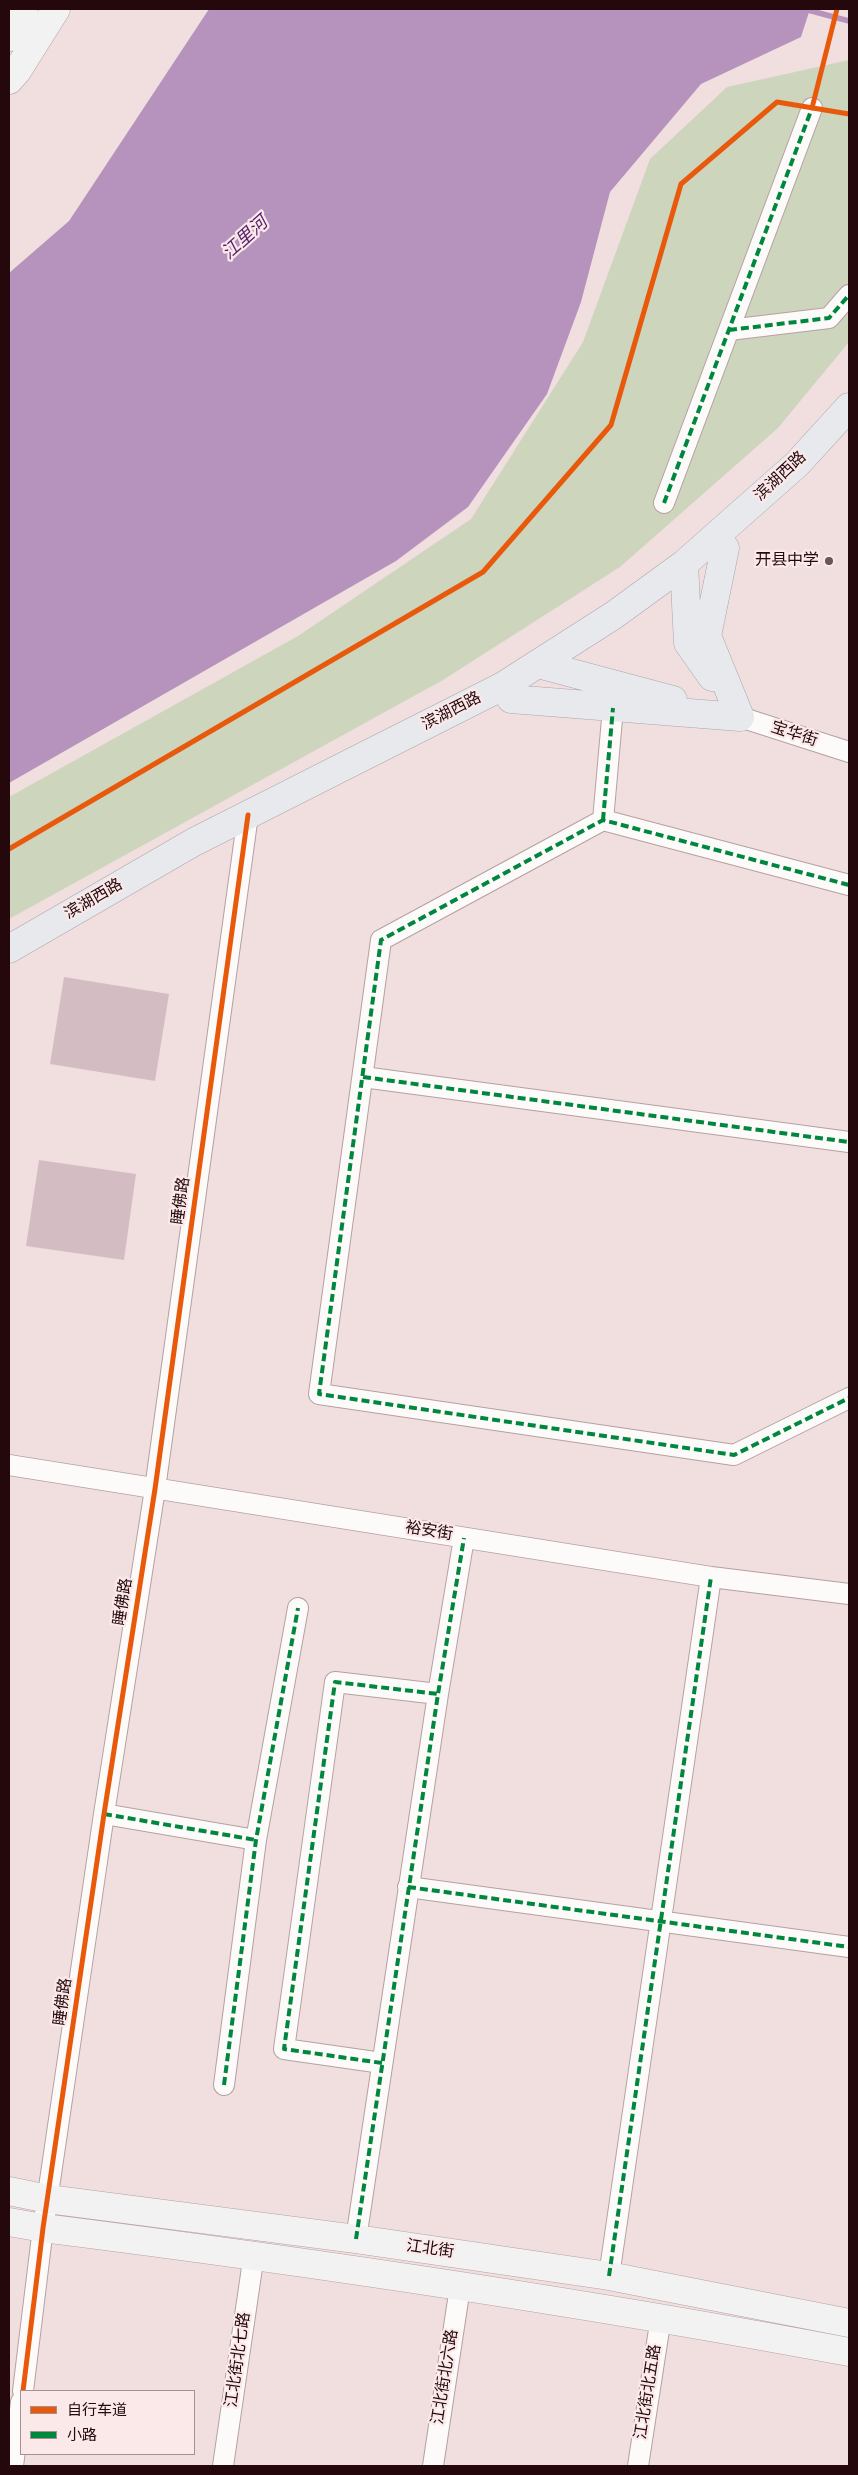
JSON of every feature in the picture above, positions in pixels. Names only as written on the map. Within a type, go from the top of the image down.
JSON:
[{"type":"main road","points":[[9,37],[24,9]]},
{"type":"main road","points":[[9,80],[17,71],[56,9]]},
{"type":"main road","name":"滨湖西路","points":[[9,967],[201,856],[247,825],[503,686],[548,667],[667,600],[684,574],[797,464],[849,407]]},
{"type":"main road","name":"滨湖西路","points":[[684,574],[725,548],[808,476],[849,430]]},
{"type":"main road","points":[[725,548],[707,636],[740,717]]},
{"type":"main road","points":[[684,574],[688,643],[740,717]]},
{"type":"main road","points":[[548,667],[740,717]]},
{"type":"main road","name":"滨湖西路","points":[[9,949],[194,842],[247,825],[511,699],[548,667]]},
{"type":"main road","points":[[511,699],[740,717]]},
{"type":"main road","name":"江北街","points":[[9,2191],[48,2199],[356,2238],[609,2276],[849,2323]]},
{"type":"main road","name":"江北街","points":[[9,2222],[43,2228],[254,2254],[460,2288],[661,2317],[849,2352]]},
{"type":"street","points":[[664,503],[812,108]]},
{"type":"street","points":[[729,330],[829,318],[849,295]]},
{"type":"street","points":[[603,820],[613,708]]},
{"type":"street","name":"宝华街","points":[[740,717],[849,752]]},
{"type":"street","points":[[849,885],[603,820],[382,940],[319,1394],[734,1455],[849,1398]]},
{"type":"street","name":"睡佛路","points":[[23,2390],[43,2228],[104,1814],[155,1489],[247,825]]},
{"type":"street","points":[[363,1077],[849,1142]]},
{"type":"street","name":"裕安街","points":[[9,1465],[711,1577],[849,1594]]},
{"type":"street","points":[[356,2238],[408,1887],[464,1538]]},
{"type":"street","points":[[609,2276],[659,1921],[711,1577]]},
{"type":"street","points":[[224,2085],[256,1840],[298,1608]]},
{"type":"street","points":[[382,2063],[284,2049],[335,1682],[438,1694]]},
{"type":"street","points":[[104,1814],[256,1840]]},
{"type":"street","points":[[408,1887],[849,1947]]},
{"type":"street","name":"江北街北七路","points":[[223,2466],[254,2254]]},
{"type":"street","name":"江北街北六路","points":[[433,2466],[460,2288]]},
{"type":"street","name":"江北街北五路","points":[[638,2466],[661,2317]]},
{"type":"street","points":[[13,2466],[20,2410]]},
{"type":"green space","points":[[849,60],[849,342],[778,428],[620,567],[443,680],[9,919],[9,797],[298,636],[471,519],[583,342],[650,159],[727,87]]},
{"type":"water","name":"江里河","points":[[209,9],[810,9],[801,37],[701,84],[610,192],[581,302],[547,394],[468,507],[396,561],[9,783],[9,273],[69,221]]},
{"type":"building","points":[[64,977],[169,994],[155,1081],[50,1064]]},
{"type":"building","points":[[39,1160],[136,1174],[124,1260],[26,1246]]},
{"type":"waterway","points":[[804,9],[849,21]]},
{"type":"marked path","points":[[664,503],[812,108]]},
{"type":"marked path","points":[[729,330],[829,318],[849,295]]},
{"type":"marked path","points":[[603,820],[613,708]]},
{"type":"marked path","points":[[849,885],[603,820],[381,940],[319,1394],[734,1455],[849,1398]]},
{"type":"marked path","points":[[363,1077],[849,1142]]},
{"type":"marked path","points":[[356,2239],[438,1694],[464,1538]]},
{"type":"marked path","points":[[609,2276],[711,1577]]},
{"type":"marked path","points":[[224,2085],[256,1840],[298,1608]]},
{"type":"marked path","points":[[382,2063],[284,2049],[335,1682],[438,1694]]},
{"type":"marked path","points":[[104,1814],[256,1840]]},
{"type":"marked path","points":[[408,1887],[849,1947]]},
{"type":"cycle path","points":[[812,108],[837,9]]},
{"type":"cycle path","points":[[9,849],[483,572],[611,425],[681,184],[777,102],[849,114]]},
{"type":"cycle path","points":[[23,2390],[43,2228],[104,1814],[155,1489],[248,815]]},
{"type":"place","name":"开县中学","points":[[829,561]]}]
